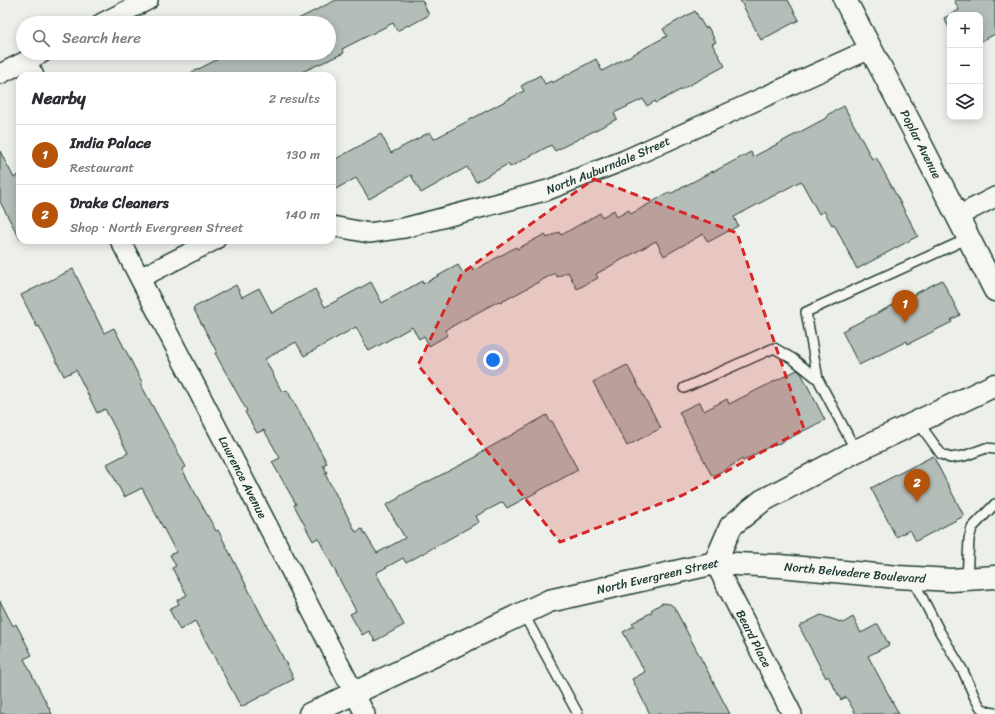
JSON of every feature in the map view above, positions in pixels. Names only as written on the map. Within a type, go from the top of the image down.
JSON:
[{"type":"street","points":[[116,16],[148,0]]},
{"type":"street","name":"Poplar Avenue","points":[[845,0],[995,290]]},
{"type":"street","name":"North Auburndale Street","points":[[336,227],[369,233],[404,228],[548,190],[624,160],[870,49]]},
{"type":"street","points":[[0,74],[34,63]]},
{"type":"street","points":[[958,216],[995,197]]},
{"type":"street","name":"Lawrence Avenue","points":[[122,244],[365,714]]},
{"type":"street","points":[[140,278],[207,244]]},
{"type":"street","name":"North Evergreen Street","points":[[310,714],[549,600],[715,563],[731,526],[762,501],[856,451],[995,385]]},
{"type":"street","name":"North Belvedere Boulevard","points":[[715,563],[780,566],[951,580],[995,577]]},
{"type":"street","name":"Beard Place","points":[[715,563],[792,714]]},
{"type":"lane","points":[[856,451],[818,379],[806,312],[969,238]]},
{"type":"lane","points":[[684,388],[774,348],[793,359],[818,379]]},
{"type":"lane","points":[[918,422],[941,454],[950,458],[964,456],[986,448],[995,449]]},
{"type":"lane","points":[[967,579],[972,528],[995,504]]},
{"type":"lane","points":[[912,578],[940,632],[963,671],[974,698],[981,708],[995,714]]},
{"type":"lane","points":[[523,613],[578,714]]},
{"type":"highlighted area","points":[[594,179],[737,233],[804,429],[683,495],[560,542],[418,365],[462,273]]},
{"type":"building","points":[[336,0],[422,0],[429,15],[397,31],[393,23],[342,49],[344,53],[336,57],[336,16],[304,16]]},
{"type":"building","points":[[740,0],[788,0],[799,20],[761,40]]},
{"type":"building","points":[[954,0],[995,0],[995,34],[983,40],[983,12],[955,12],[959,10]]},
{"type":"building","points":[[695,11],[705,28],[708,27],[716,42],[712,44],[725,66],[656,103],[655,101],[647,106],[643,99],[614,113],[617,119],[555,151],[551,145],[510,167],[508,164],[476,182],[467,167],[421,193],[411,175],[369,199],[356,178],[336,189],[336,159],[381,134],[391,153],[430,132],[434,139],[524,91],[521,86],[540,75],[545,84],[551,81],[552,83],[596,59],[602,71],[667,36],[663,29]]},
{"type":"building","points":[[947,16],[947,24],[944,18]]},
{"type":"building","points":[[216,60],[328,60],[302,72],[193,72]]},
{"type":"building","points":[[844,106],[872,159],[876,157],[918,236],[857,269],[834,224],[832,225],[824,211],[819,214],[801,181],[734,217],[738,226],[708,242],[703,234],[664,256],[656,241],[596,274],[598,278],[577,289],[568,272],[557,277],[555,273],[500,303],[499,301],[445,330],[448,335],[429,346],[424,336],[419,339],[412,327],[369,351],[356,327],[304,356],[296,342],[265,359],[282,392],[287,390],[327,463],[323,465],[327,473],[325,474],[356,532],[362,529],[377,553],[405,538],[386,505],[399,498],[398,497],[478,456],[478,454],[547,415],[550,422],[552,421],[578,470],[507,508],[503,502],[476,516],[479,522],[406,563],[403,558],[376,573],[404,625],[375,641],[369,631],[362,635],[350,614],[356,611],[318,538],[313,541],[294,505],[296,504],[272,462],[280,458],[264,430],[257,433],[245,412],[247,411],[215,353],[217,352],[193,308],[236,285],[242,297],[259,288],[272,313],[315,289],[325,307],[371,282],[382,303],[422,281],[423,284],[458,265],[463,273],[472,268],[473,271],[516,247],[517,249],[545,234],[547,238],[559,232],[561,235],[600,213],[602,217],[614,210],[617,217],[629,210],[631,214],[670,192],[670,194],[751,152],[753,157],[828,117],[827,115]]},
{"type":"building","points":[[0,151],[14,178],[16,177],[16,232],[0,202]]},
{"type":"building","points":[[73,269],[104,333],[114,328],[142,382],[140,383],[186,467],[182,469],[216,531],[218,530],[294,679],[241,707],[195,621],[180,630],[169,609],[179,604],[177,600],[187,595],[172,568],[176,566],[170,555],[176,552],[142,488],[124,497],[107,464],[128,453],[105,409],[97,413],[76,370],[64,376],[39,326],[37,327],[21,295]]},
{"type":"building","points":[[942,280],[960,315],[951,320],[952,322],[908,344],[907,341],[859,365],[842,331]]},
{"type":"building","points":[[627,365],[661,428],[627,446],[593,382]]},
{"type":"building","points":[[797,370],[801,373],[825,420],[774,446],[774,444],[743,461],[742,459],[712,476],[679,412],[700,402],[704,411],[727,399],[729,404]]},
{"type":"building","points":[[933,456],[964,516],[916,541],[910,530],[896,537],[871,488]]},
{"type":"building","points":[[0,601],[13,626],[16,624],[32,655],[24,659],[52,714],[0,714]]},
{"type":"building","points":[[662,603],[670,604],[674,607],[730,714],[650,714],[632,679],[645,672],[623,632],[634,626],[632,623],[652,612],[651,610]]},
{"type":"building","points":[[821,615],[843,623],[853,617],[861,633],[878,624],[889,645],[868,656],[899,714],[856,714],[846,697],[841,700],[828,676],[826,678],[799,626]]},
{"type":"place","name":"India Palace","points":[[905,323]]},
{"type":"place","name":"Drake Cleaners","points":[[917,502]]}]
